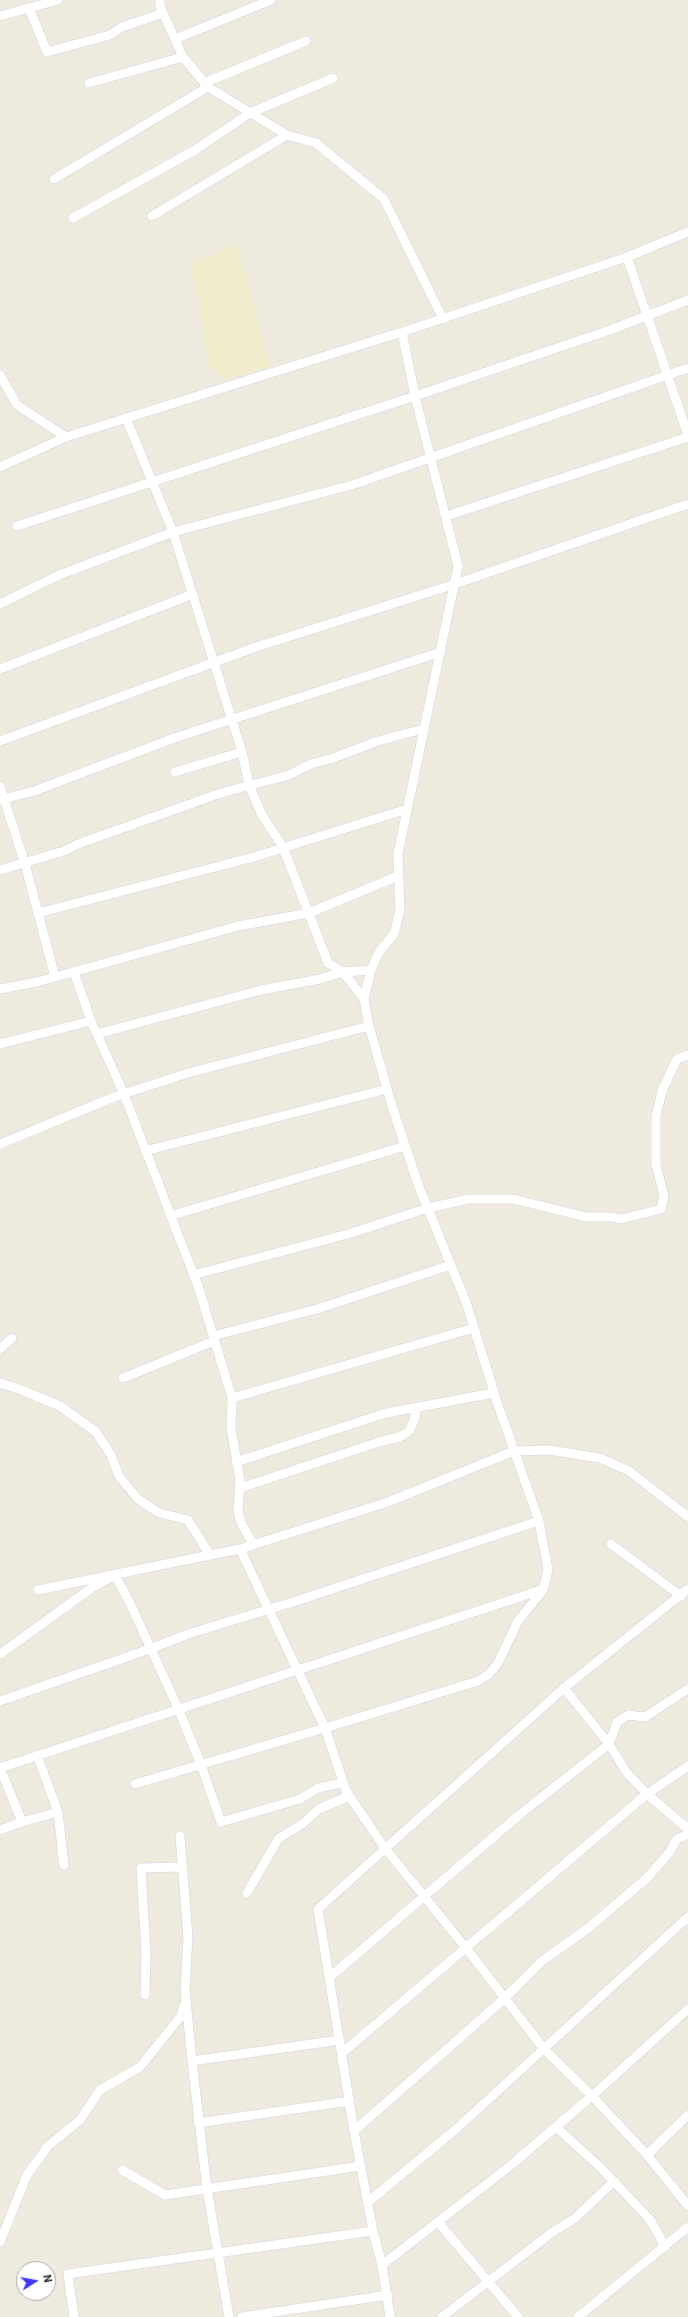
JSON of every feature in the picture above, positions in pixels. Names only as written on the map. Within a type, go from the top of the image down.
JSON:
[{"type":"street","points":[[0,16],[58,0]]},
{"type":"street","points":[[160,0],[163,13],[183,57],[206,85],[287,135],[316,143],[384,199],[443,318]]},
{"type":"street","points":[[175,39],[271,0]]},
{"type":"street","points":[[29,8],[47,52],[110,35],[122,27],[163,13]]},
{"type":"street","points":[[54,179],[206,85],[306,42]]},
{"type":"street","points":[[89,83],[183,57]]},
{"type":"street","points":[[73,218],[195,150],[250,113],[333,78]]},
{"type":"street","points":[[152,216],[287,135]]},
{"type":"street","points":[[0,467],[66,437],[402,332],[627,257],[688,232]]},
{"type":"street","points":[[446,516],[688,436],[627,257]]},
{"type":"street","points":[[17,526],[415,396],[610,330],[688,300]]},
{"type":"street","points":[[135,1784],[478,1681],[489,1674],[498,1663],[518,1621],[543,1590],[548,1570],[539,1521],[494,1392],[474,1328],[405,1146],[368,1026],[364,999],[372,970],[380,952],[394,934],[400,910],[398,854],[458,566],[415,396],[402,332]]},
{"type":"street","points":[[0,604],[59,575],[173,532],[352,485],[688,368]]},
{"type":"street","points":[[0,375],[17,406],[66,437]]},
{"type":"street","points":[[126,418],[173,532],[215,662],[242,752],[249,785],[262,815],[282,847],[328,963],[343,972],[364,999]]},
{"type":"street","points":[[0,741],[215,662],[455,584],[688,504]]},
{"type":"street","points":[[0,669],[193,594]]},
{"type":"street","points":[[3,800],[34,791],[56,781],[144,751],[177,737],[441,652]]},
{"type":"street","points":[[0,870],[26,864],[221,793],[289,775],[311,764],[333,758],[378,741],[423,729]]},
{"type":"street","points":[[175,772],[242,752]]},
{"type":"street","points":[[0,786],[3,800],[26,864],[55,977]]},
{"type":"street","points":[[38,913],[175,880],[407,809]]},
{"type":"street","points":[[0,989],[74,972],[238,926],[309,913],[398,876]]},
{"type":"street","points":[[97,1034],[261,990],[320,979],[343,972],[372,970]]},
{"type":"street","points":[[74,972],[91,1021],[124,1094],[193,1275],[214,1338],[232,1398],[231,1428],[240,1488],[238,1510],[241,1523],[254,1545]]},
{"type":"street","points":[[0,1044],[91,1021]]},
{"type":"street","points":[[0,1144],[124,1094],[188,1073],[368,1026]]},
{"type":"street","points":[[193,1275],[348,1234],[428,1208],[469,1199],[512,1198],[586,1217],[611,1216],[621,1219],[660,1209],[664,1196],[656,1165],[656,1116],[662,1091],[677,1059],[688,1056]]},
{"type":"street","points":[[145,1150],[387,1089]]},
{"type":"street","points":[[170,1216],[405,1146]]},
{"type":"street","points":[[123,1378],[214,1338],[317,1309],[451,1264]]},
{"type":"street","points":[[232,1398],[474,1328]]},
{"type":"street","points":[[0,1349],[12,1338]]},
{"type":"street","points":[[0,1383],[60,1406],[96,1432],[111,1455],[119,1476],[138,1499],[159,1513],[188,1520],[210,1555]]},
{"type":"street","points":[[236,1462],[386,1413],[494,1392]]},
{"type":"street","points":[[240,1488],[379,1442],[400,1437],[409,1431],[414,1421],[417,1407]]},
{"type":"street","points":[[38,1590],[254,1545],[388,1502],[514,1451],[549,1450],[600,1458],[629,1471],[688,1517]]},
{"type":"street","points":[[0,1701],[150,1649],[188,1634],[268,1608],[294,1602],[539,1521]]},
{"type":"street","points":[[611,1544],[681,1596]]},
{"type":"street","points":[[240,1549],[325,1728],[343,1783],[349,1796],[384,1847],[466,1948],[544,2049],[592,2096],[647,2155],[688,2206]]},
{"type":"street","points":[[114,1575],[130,1603],[178,1708],[201,1765],[221,1822],[300,1799],[318,1788],[343,1783]]},
{"type":"street","points":[[0,1654],[93,1587],[114,1575]]},
{"type":"street","points":[[390,2317],[382,2264],[373,2231],[354,2131],[330,1977],[318,1922],[318,1909],[384,1847],[564,1688],[688,1589]]},
{"type":"street","points":[[22,1822],[0,1768],[178,1708],[543,1590]]},
{"type":"street","points":[[564,1688],[609,1744],[627,1774],[647,1794],[688,1829]]},
{"type":"street","points":[[330,1977],[518,1816],[609,1744],[617,1722],[628,1715],[645,1716],[688,1689]]},
{"type":"street","points":[[37,1755],[58,1812],[64,1865]]},
{"type":"street","points":[[342,2053],[647,1794],[688,1766]]},
{"type":"street","points":[[247,1893],[279,1838],[301,1825],[319,1809],[349,1796]]},
{"type":"street","points":[[0,1830],[58,1812]]},
{"type":"street","points":[[354,2131],[505,1998],[542,1961],[587,1929],[647,1878],[669,1853],[677,1839],[688,1834]]},
{"type":"street","points":[[180,1836],[188,1937],[186,1998],[198,2123],[217,2253],[229,2317]]},
{"type":"street","points":[[145,1995],[146,1953],[141,1868],[183,1867]]},
{"type":"street","points":[[368,2202],[455,2130],[688,1917]]},
{"type":"street","points":[[0,2242],[27,2175],[48,2146],[80,2120],[100,2090],[140,2067],[181,2016],[186,1998]]},
{"type":"street","points":[[382,2264],[510,2166],[592,2096],[688,2009]]},
{"type":"street","points":[[192,2061],[340,2040]]},
{"type":"street","points":[[198,2123],[350,2101]]},
{"type":"street","points":[[647,2155],[688,2115]]},
{"type":"street","points":[[556,2127],[616,2182],[651,2221],[665,2247]]},
{"type":"street","points":[[122,2170],[165,2195],[361,2166]]},
{"type":"street","points":[[442,2317],[490,2282],[554,2231],[574,2219],[609,2186],[616,2182]]},
{"type":"street","points":[[438,2222],[518,2317]]},
{"type":"street","points":[[578,2317],[688,2227]]},
{"type":"street","points":[[74,2317],[68,2274],[373,2231]]},
{"type":"street","points":[[242,2317],[388,2296]]},
{"type":"shaded area","points":[[237,244],[270,367],[223,379],[208,364],[200,306],[190,265]]}]
